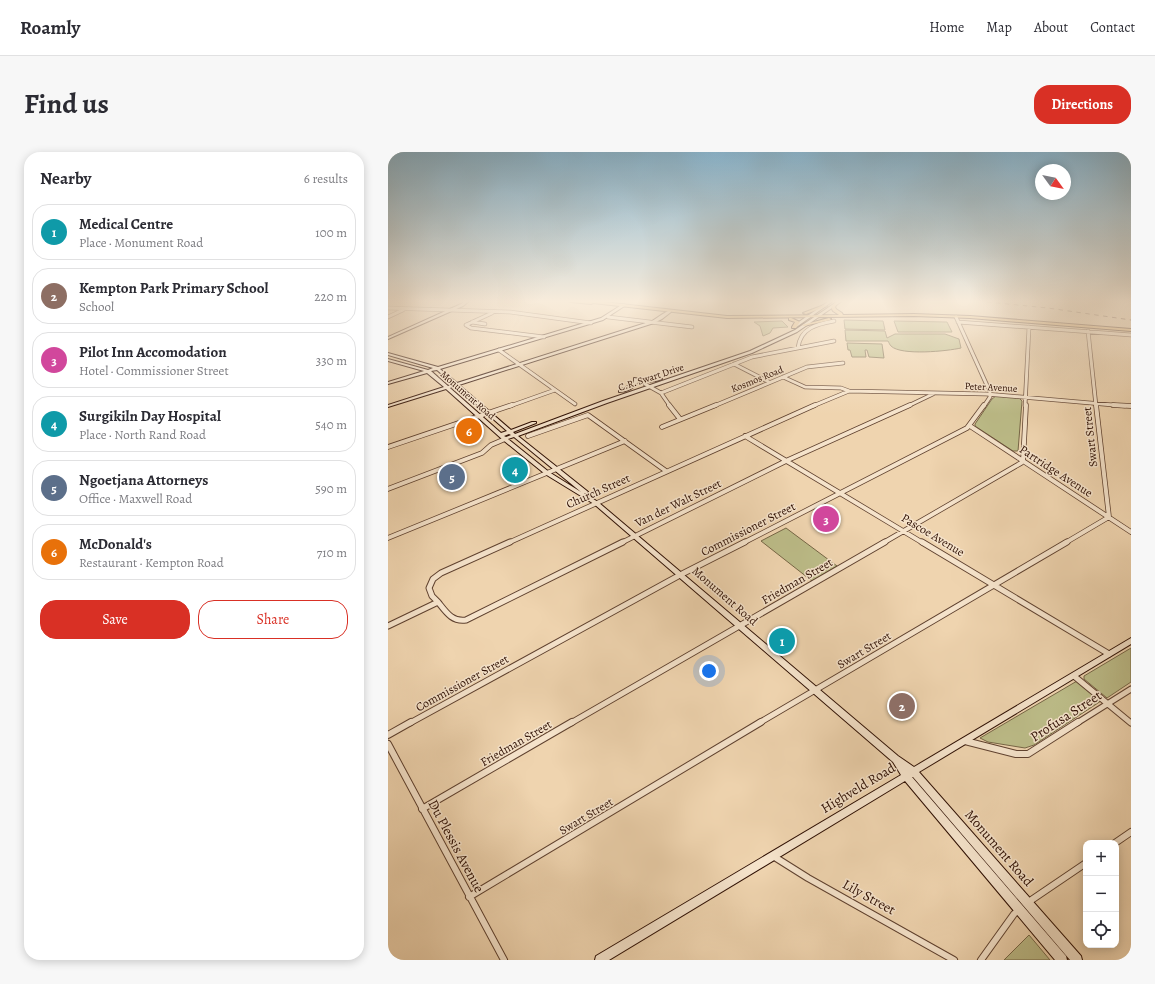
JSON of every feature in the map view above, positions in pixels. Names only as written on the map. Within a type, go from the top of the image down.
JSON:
[{"type":"main road","points":[[388,383],[538,339]]},
{"type":"main road","points":[[388,406],[600,339]]},
{"type":"main road","name":"C.R. Swart Drive","points":[[512,434],[524,427],[621,392],[730,356],[771,339]]},
{"type":"main road","name":"C.R. Swart Drive","points":[[503,437],[751,352],[781,339]]},
{"type":"main road","name":"Monument Road","points":[[388,354],[437,368],[457,384],[512,434],[590,496],[634,536],[895,759],[1024,906],[1077,960]]},
{"type":"main road","name":"Monument Road","points":[[388,360],[428,371],[448,387],[503,437],[547,473],[595,501]]},
{"type":"main road","points":[[621,392],[633,386],[636,382],[635,379],[646,381],[660,379]]},
{"type":"main road","points":[[502,424],[512,427],[524,427]]},
{"type":"main road","name":"Highveld Road","points":[[600,960],[1131,641]]},
{"type":"main road","name":"Monument Road","points":[[1024,906],[1062,960]]},
{"type":"street","points":[[524,343],[526,339]]},
{"type":"street","points":[[798,348],[800,339]]},
{"type":"street","points":[[966,339],[991,395]]},
{"type":"street","points":[[1023,461],[1028,339]]},
{"type":"street","name":"Swart Street","points":[[469,897],[815,690],[1109,517],[1089,339]]},
{"type":"street","points":[[661,393],[756,356],[834,341]]},
{"type":"street","points":[[499,350],[575,404]]},
{"type":"street","name":"Kosmos Road","points":[[662,427],[810,366],[843,363]]},
{"type":"street","points":[[734,364],[769,382]]},
{"type":"street","points":[[783,377],[805,386],[841,388],[849,391]]},
{"type":"street","points":[[645,384],[661,393],[680,419]]},
{"type":"street","points":[[388,447],[555,390]]},
{"type":"street","name":"Peter Avenue","points":[[849,391],[991,395],[1131,406]]},
{"type":"street","name":"Church Street","points":[[438,602],[432,596],[429,588],[433,579],[441,573],[595,501],[666,471],[837,394],[849,391]]},
{"type":"street","name":"Van der Walt Street","points":[[438,602],[453,620],[466,620],[788,460],[934,393]]},
{"type":"street","name":"Commissioner Street","points":[[388,735],[680,575],[970,426],[991,395]]},
{"type":"street","points":[[528,436],[584,415],[590,416],[666,471]]},
{"type":"street","name":"Partridge Avenue","points":[[970,426],[1131,532]]},
{"type":"street","name":"Pascoe Avenue","points":[[745,436],[905,530],[1109,654]]},
{"type":"street","points":[[388,489],[482,453],[503,437]]},
{"type":"street","points":[[388,538],[626,441]]},
{"type":"street","name":"Friedman Street","points":[[422,809],[1023,461]]},
{"type":"street","points":[[388,626],[438,602]]},
{"type":"street","points":[[1074,676],[1131,723]]},
{"type":"street","name":"Profusa Street","points":[[965,740],[1016,754],[1028,754],[1131,689]]},
{"type":"street","name":"Du Plessis Avenue","points":[[388,744],[504,960]]},
{"type":"street","points":[[1119,840],[1131,832]]},
{"type":"street","name":"Lily Street","points":[[772,856],[808,878],[954,960]]},
{"type":"street","points":[[981,960],[1014,914],[1083,865]]},
{"type":"green space","points":[[846,339],[958,339],[961,348],[914,352],[896,349],[891,346],[888,341],[846,341]]},
{"type":"green space","points":[[847,343],[882,344],[884,358],[869,357],[867,350],[865,350],[866,357],[852,357],[850,350],[848,350]]},
{"type":"green space","points":[[996,396],[1019,398],[1022,401],[1018,451],[1013,451],[975,426],[992,399]]},
{"type":"green space","points":[[786,528],[837,566],[812,581],[761,541]]},
{"type":"green space","points":[[1131,648],[1131,682],[1107,698],[1084,679],[1084,676]]},
{"type":"green space","points":[[1077,681],[1101,701],[1034,745],[1025,748],[988,742],[980,738]]},
{"type":"green space","points":[[1029,935],[1050,960],[1004,960]]},
{"type":"place","name":"McDonald's","points":[[469,431]]},
{"type":"place","name":"Surgikiln Day Hospital","points":[[515,470]]},
{"type":"place","name":"Ngoetjana Attorneys","points":[[452,477]]},
{"type":"place","name":"Pilot Inn Accomodation","points":[[826,519]]},
{"type":"place","name":"Medical Centre","points":[[782,641]]},
{"type":"place","name":"Kempton Park Primary School","points":[[902,706]]}]
